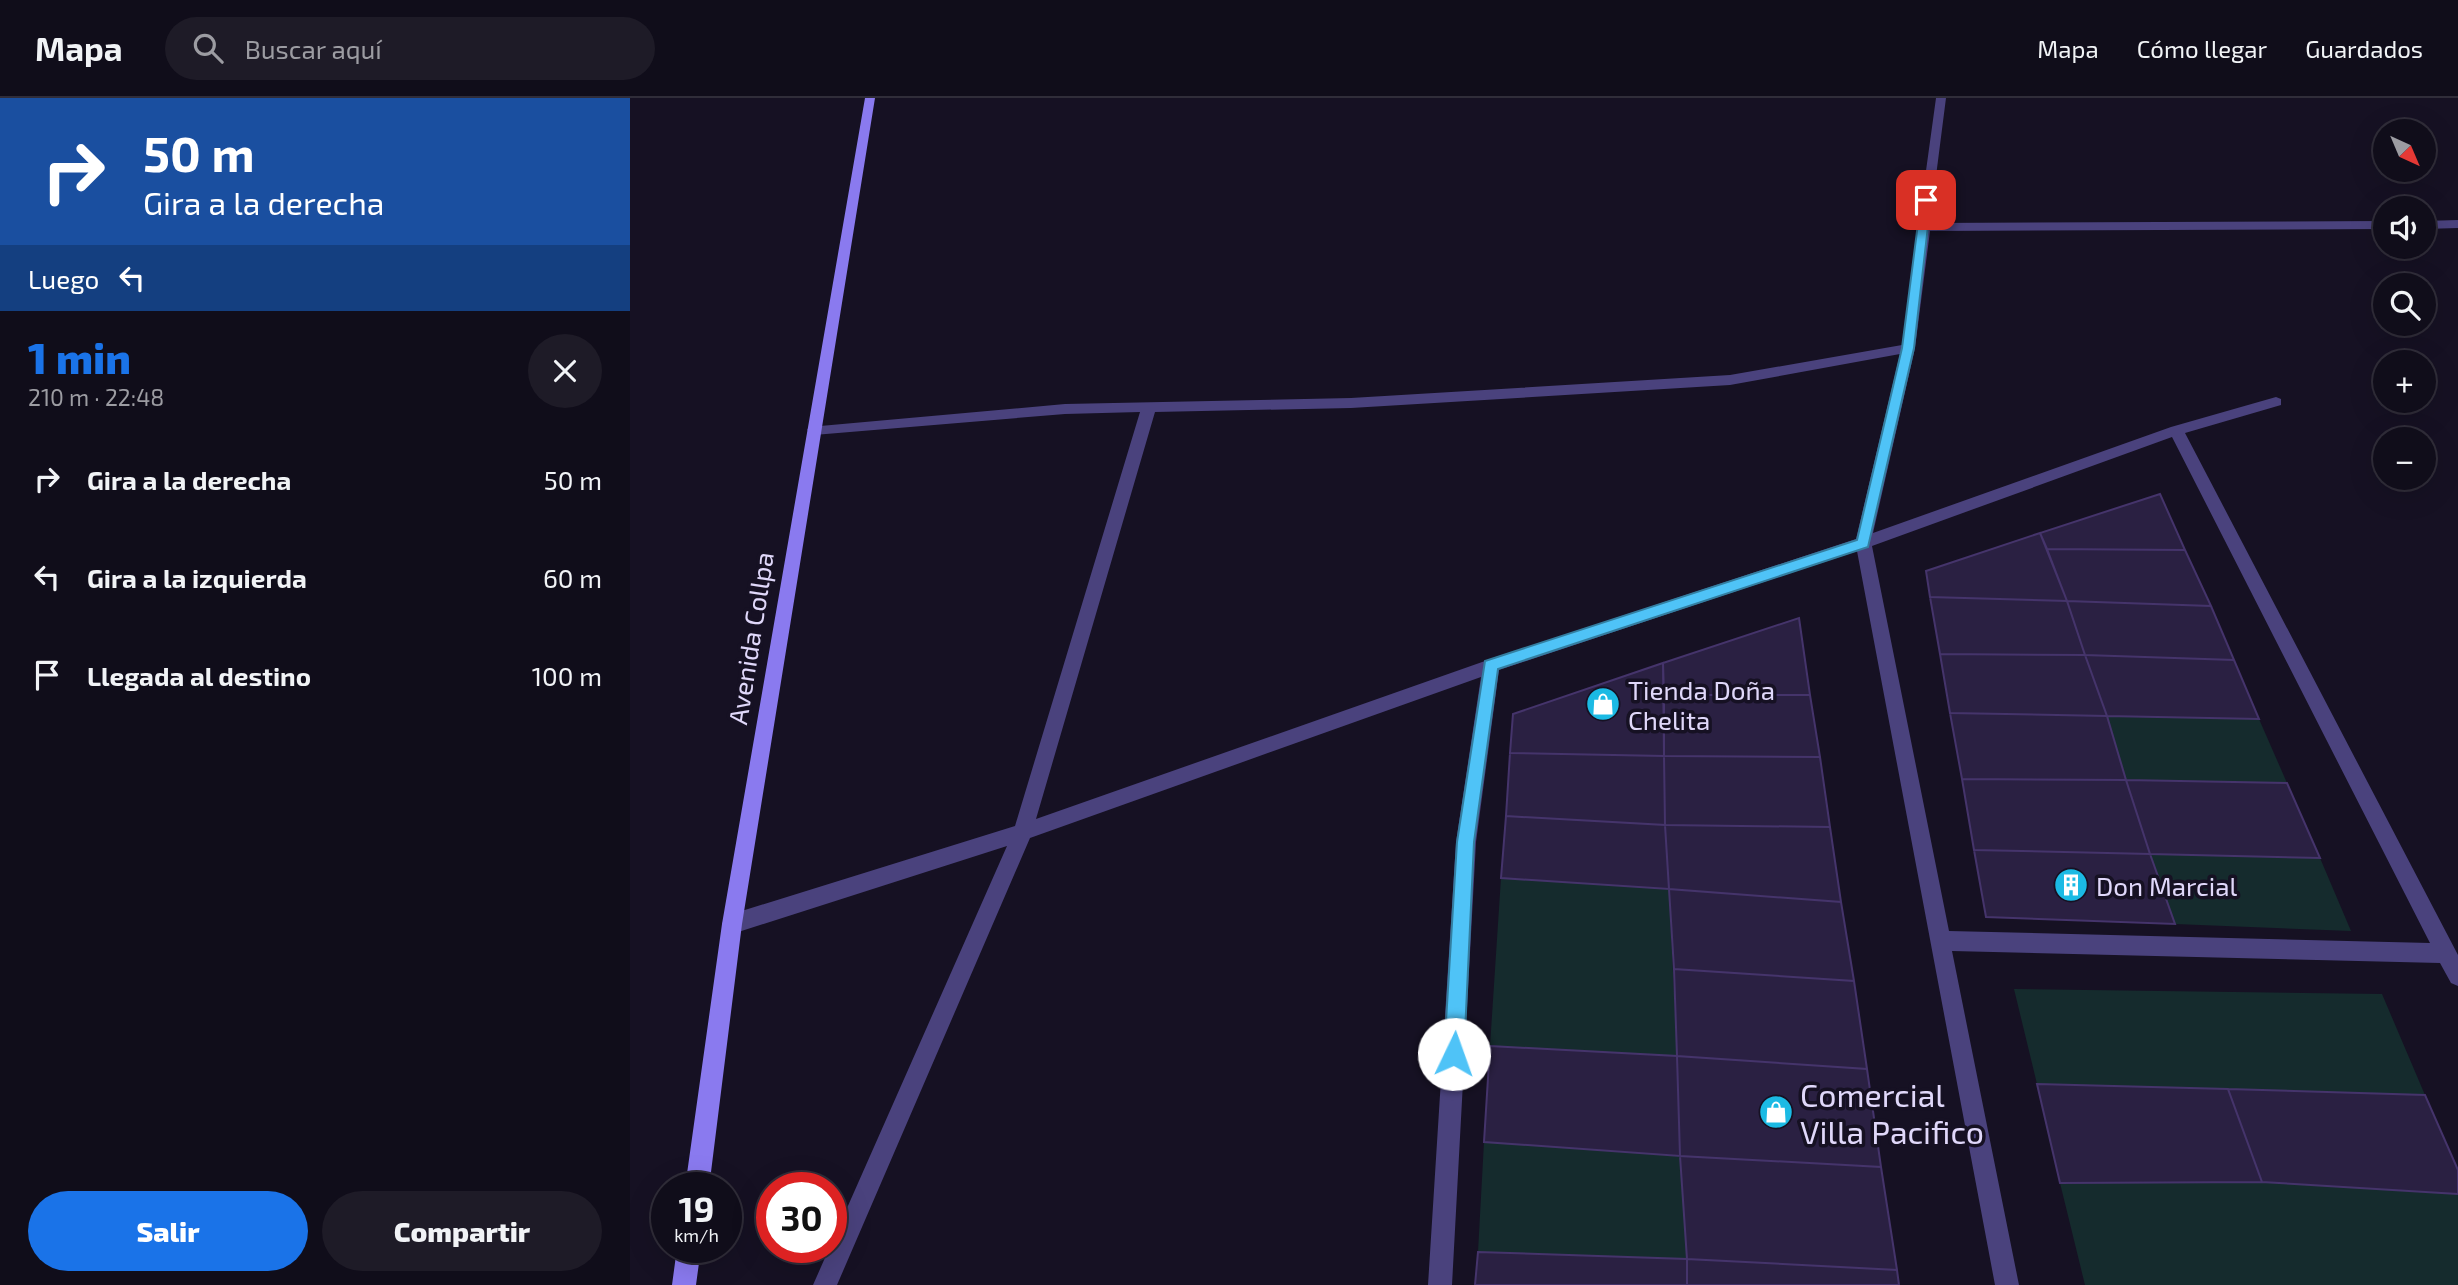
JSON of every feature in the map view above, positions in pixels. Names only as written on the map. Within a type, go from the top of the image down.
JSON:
[{"type":"main road","name":"Avenida Collpa","points":[[699,1172],[732,924],[870,98]]},
{"type":"main road","points":[[684,1285],[687,1263]]},
{"type":"street","points":[[1941,98],[1908,348],[1863,543],[2007,1285]]},
{"type":"street","points":[[2436,225],[2458,224]]},
{"type":"street","points":[[1922,228],[2373,225]]},
{"type":"street","points":[[814,430],[1065,408],[1351,403],[1730,380],[1908,348]]},
{"type":"street","points":[[732,924],[1023,832],[1491,666],[1863,543],[2176,429],[2276,402]]},
{"type":"street","points":[[825,1285],[1023,832],[1149,407]]},
{"type":"street","points":[[2176,429],[2458,976]]},
{"type":"street","points":[[1440,1285],[1466,842],[1491,666]]},
{"type":"street","points":[[1940,941],[2446,953]]},
{"type":"green space","points":[[2107,716],[2259,719],[2287,783],[2126,780]]},
{"type":"green space","points":[[2150,854],[2320,858],[2351,931],[2175,924]]},
{"type":"green space","points":[[1501,878],[1669,889],[1677,1056],[1490,1046]]},
{"type":"green space","points":[[2014,989],[2382,994],[2425,1095],[2037,1084]]},
{"type":"green space","points":[[1484,1142],[1680,1156],[1687,1259],[1478,1252]]},
{"type":"green space","points":[[2262,1182],[2458,1194],[2458,1285],[2085,1285],[2060,1183]]},
{"type":"building","points":[[2160,494],[2185,550],[2047,549],[2040,533]]},
{"type":"building","points":[[2040,533],[2067,601],[1930,597],[1926,571]]},
{"type":"building","points":[[2047,549],[2185,550],[2211,606],[2067,601]]},
{"type":"building","points":[[1930,597],[2067,601],[2085,655],[1940,654]]},
{"type":"building","points":[[2067,601],[2211,606],[2234,660],[2085,655]]},
{"type":"building","points":[[1799,618],[1810,695],[1664,695],[1663,663]]},
{"type":"building","points":[[1940,654],[2085,655],[2107,716],[1950,713]]},
{"type":"building","points":[[2085,655],[2234,660],[2259,719],[2107,716]]},
{"type":"building","name":"Tienda Doña Chelita","points":[[1663,663],[1664,756],[1510,753],[1513,714]]},
{"type":"building","points":[[1664,695],[1810,695],[1820,757],[1664,756]]},
{"type":"building","points":[[1950,713],[2107,716],[2126,780],[1962,779]]},
{"type":"building","points":[[1510,753],[1664,756],[1665,825],[1506,816]]},
{"type":"building","points":[[1664,756],[1820,757],[1830,827],[1665,825]]},
{"type":"building","points":[[1962,779],[2126,780],[2150,854],[1974,850]]},
{"type":"building","points":[[2126,780],[2287,783],[2320,858],[2150,854]]},
{"type":"building","points":[[1506,816],[1665,825],[1669,889],[1501,878]]},
{"type":"building","points":[[1665,825],[1830,827],[1841,902],[1669,889]]},
{"type":"building","name":"Don Marcial","points":[[1974,850],[2150,854],[2175,924],[1986,917]]},
{"type":"building","points":[[1669,889],[1841,902],[1854,981],[1674,969]]},
{"type":"building","points":[[1674,969],[1854,981],[1867,1069],[1677,1056]]},
{"type":"building","points":[[1490,1046],[1677,1056],[1680,1156],[1484,1142]]},
{"type":"building","name":"Comercial Villa Pacifico","points":[[1677,1056],[1867,1069],[1881,1167],[1680,1156]]},
{"type":"building","points":[[2037,1084],[2228,1089],[2262,1182],[2060,1183]]},
{"type":"building","points":[[2228,1089],[2425,1095],[2458,1170],[2458,1194],[2262,1182]]},
{"type":"building","points":[[1680,1156],[1881,1167],[1897,1270],[1687,1259]]},
{"type":"building","points":[[1478,1252],[1687,1259],[1687,1285],[1475,1285]]},
{"type":"building","points":[[1687,1259],[1897,1270],[1899,1285],[1687,1285]]},
{"type":"place","name":"Tienda Doña Chelita","points":[[1603,704]]},
{"type":"place","name":"Don Marcial","points":[[2071,885]]},
{"type":"place","name":"Comercial Villa Pacifico","points":[[1776,1112]]},
{"type":"route","points":[[1454,1054],[1466,842],[1491,666],[1863,543],[1908,348],[1926,200]]}]
